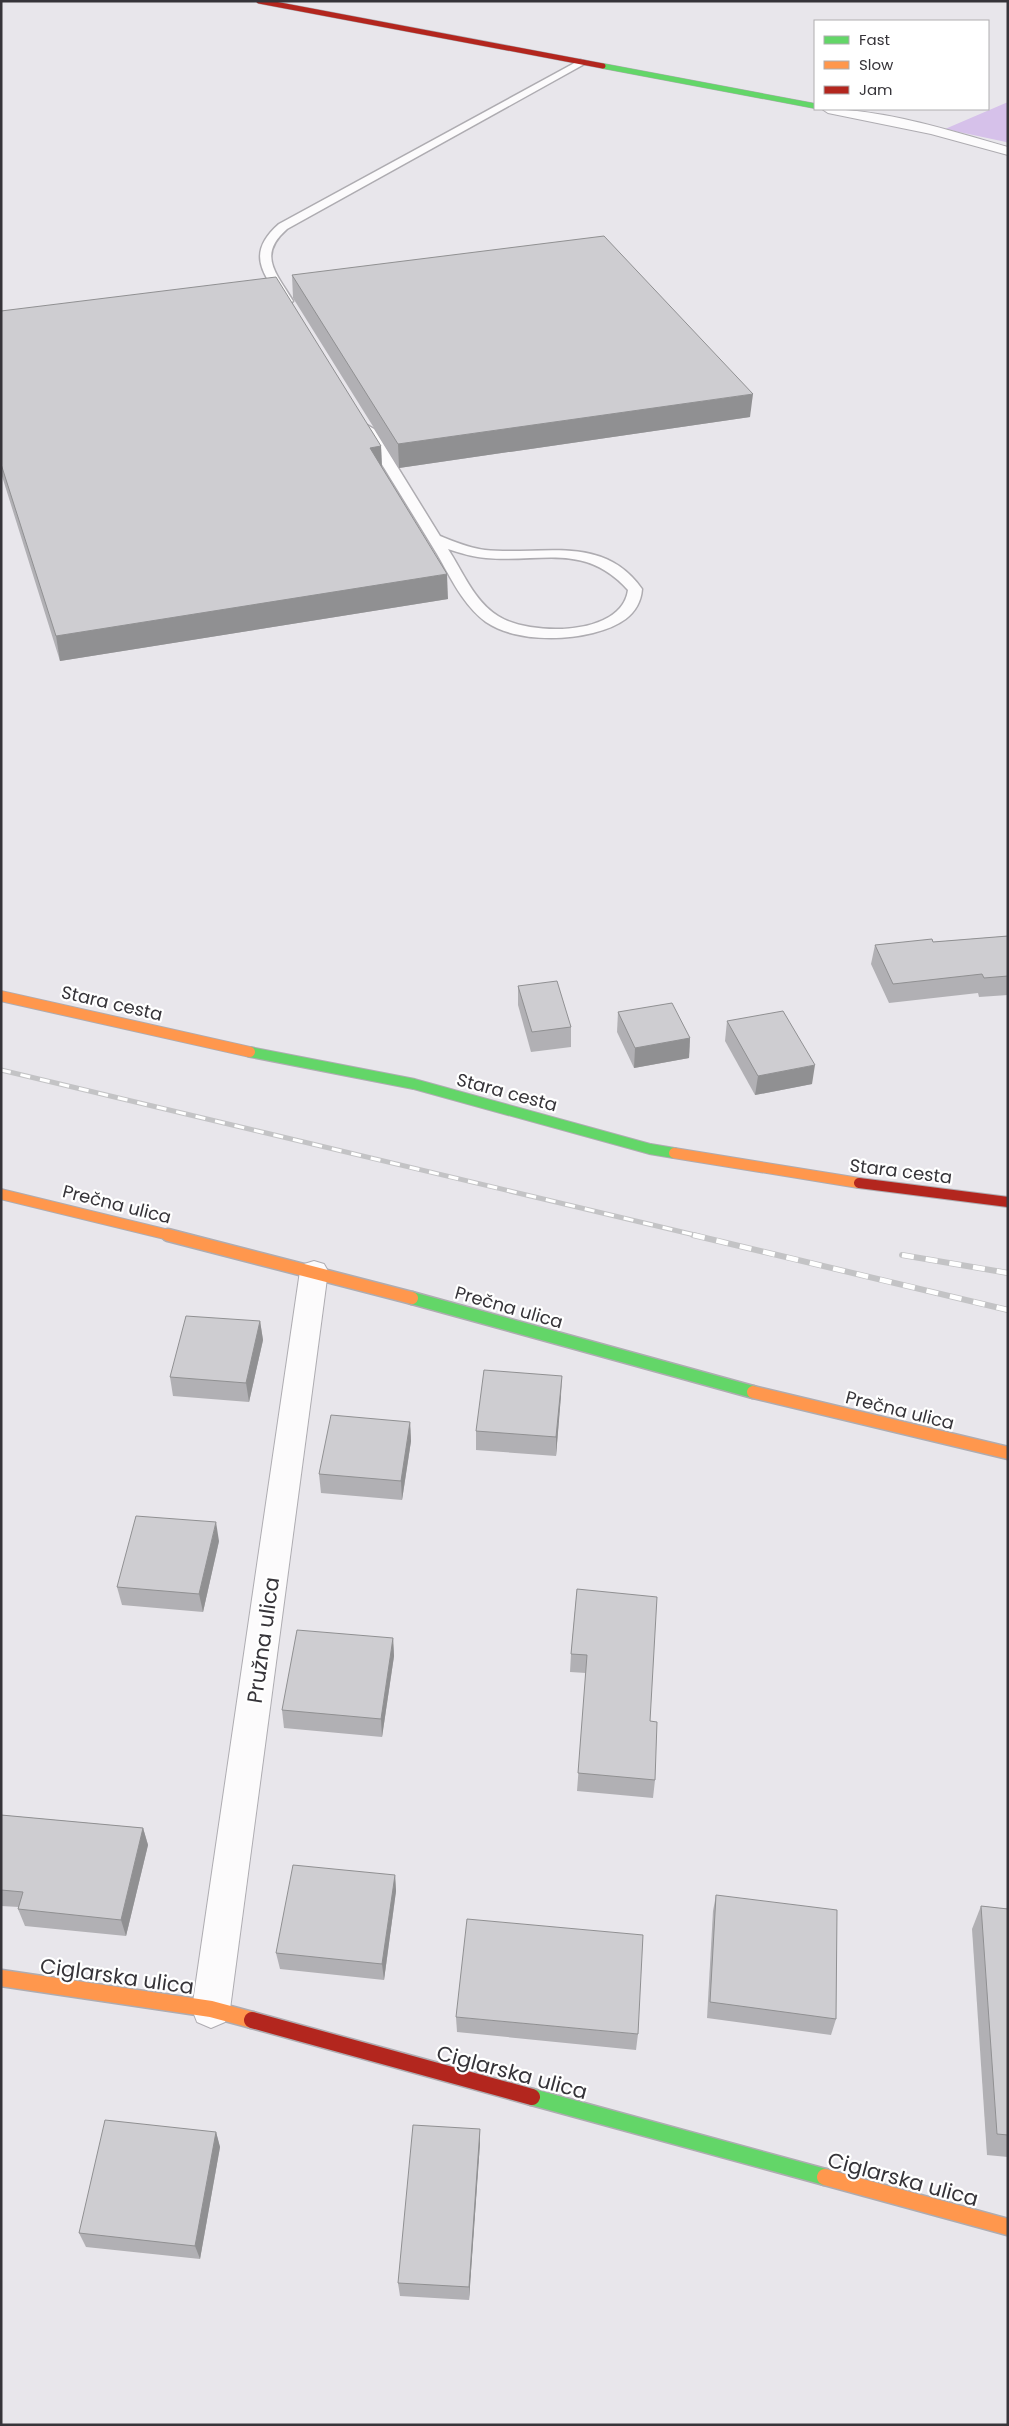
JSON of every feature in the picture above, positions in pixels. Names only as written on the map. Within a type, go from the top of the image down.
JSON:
[{"type":"street","points":[[259,1],[814,106]]},
{"type":"street","points":[[833,110],[932,130],[1008,151]]},
{"type":"street","name":"Stara cesta","points":[[1,996],[213,1045],[414,1084],[650,1150],[840,1181],[1008,1202]]},
{"type":"street","name":"Prečna ulica","points":[[1,1194],[314,1271],[762,1394],[1008,1453]]},
{"type":"street","name":"Pružna ulica","points":[[211,2010],[314,1271]]},
{"type":"street","name":"Ciglarska ulica","points":[[1,1978],[211,2010],[1008,2227]]},
{"type":"lane","points":[[295,314],[268,270],[264,259],[267,243],[271,236],[299,216],[582,62]]},
{"type":"lane","points":[[358,415],[434,539],[478,608],[494,620],[511,627],[544,632],[591,630],[622,616],[635,599],[635,589],[620,571],[593,558],[563,553],[484,554],[461,549],[434,539]]},
{"type":"shaded area","points":[[1008,102],[1008,144],[945,129]]},
{"type":"building","points":[[604,236],[753,394],[398,444],[292,275]]},
{"type":"building","points":[[276,277],[381,446],[370,448],[447,574],[56,636],[1,464],[1,311]]},
{"type":"building","points":[[1008,936],[1008,976],[984,978],[982,974],[893,984],[875,945],[932,939],[933,942]]},
{"type":"building","points":[[557,981],[571,1027],[532,1032],[518,986]]},
{"type":"building","points":[[672,1003],[690,1038],[635,1048],[618,1012]]},
{"type":"building","points":[[783,1011],[815,1065],[758,1076],[727,1021]]},
{"type":"building","points":[[186,1316],[260,1321],[246,1383],[170,1377]]},
{"type":"building","points":[[484,1370],[562,1376],[556,1437],[476,1431]]},
{"type":"building","points":[[331,1415],[410,1422],[401,1481],[319,1474]]},
{"type":"building","points":[[136,1516],[216,1522],[199,1594],[117,1587]]},
{"type":"building","points":[[577,1589],[657,1597],[650,1721],[657,1722],[655,1780],[578,1773],[587,1655],[571,1654]]},
{"type":"building","points":[[297,1630],[393,1638],[381,1719],[282,1710]]},
{"type":"building","points":[[1,1815],[143,1828],[121,1920],[18,1909],[23,1892],[1,1890]]},
{"type":"building","points":[[293,1865],[395,1875],[382,1964],[276,1953]]},
{"type":"building","points":[[716,1895],[837,1910],[836,2019],[710,2002]]},
{"type":"building","points":[[981,1906],[1008,1909],[1008,2135],[997,2134]]},
{"type":"building","points":[[467,1919],[643,1935],[638,2034],[456,2017]]},
{"type":"building","points":[[105,2120],[216,2132],[195,2246],[79,2233]]},
{"type":"building","points":[[413,2125],[480,2129],[469,2287],[398,2283]]},
{"type":"railway","points":[[1,1070],[699,1236]]},
{"type":"railway","points":[[693,1235],[1008,1310]]},
{"type":"railway","points":[[902,1255],[1008,1273]]},
{"type":"traffic: fast","points":[[603,66],[814,106]]},
{"type":"traffic: fast","points":[[250,1052],[414,1084],[650,1149],[674,1153]]},
{"type":"traffic: fast","points":[[412,1298],[753,1392]]},
{"type":"traffic: fast","points":[[532,2097],[825,2177]]},
{"type":"traffic: slow","points":[[1,996],[250,1052]]},
{"type":"traffic: slow","points":[[674,1153],[859,1183]]},
{"type":"traffic: slow","points":[[1,1194],[314,1271],[412,1298]]},
{"type":"traffic: slow","points":[[753,1392],[1008,1453]]},
{"type":"traffic: slow","points":[[1,1978],[211,2009],[252,2020]]},
{"type":"traffic: slow","points":[[825,2177],[1008,2227]]},
{"type":"traffic: jam","points":[[259,1],[603,66]]},
{"type":"traffic: jam","points":[[859,1183],[1008,1202]]},
{"type":"traffic: jam","points":[[252,2020],[532,2097]]}]
